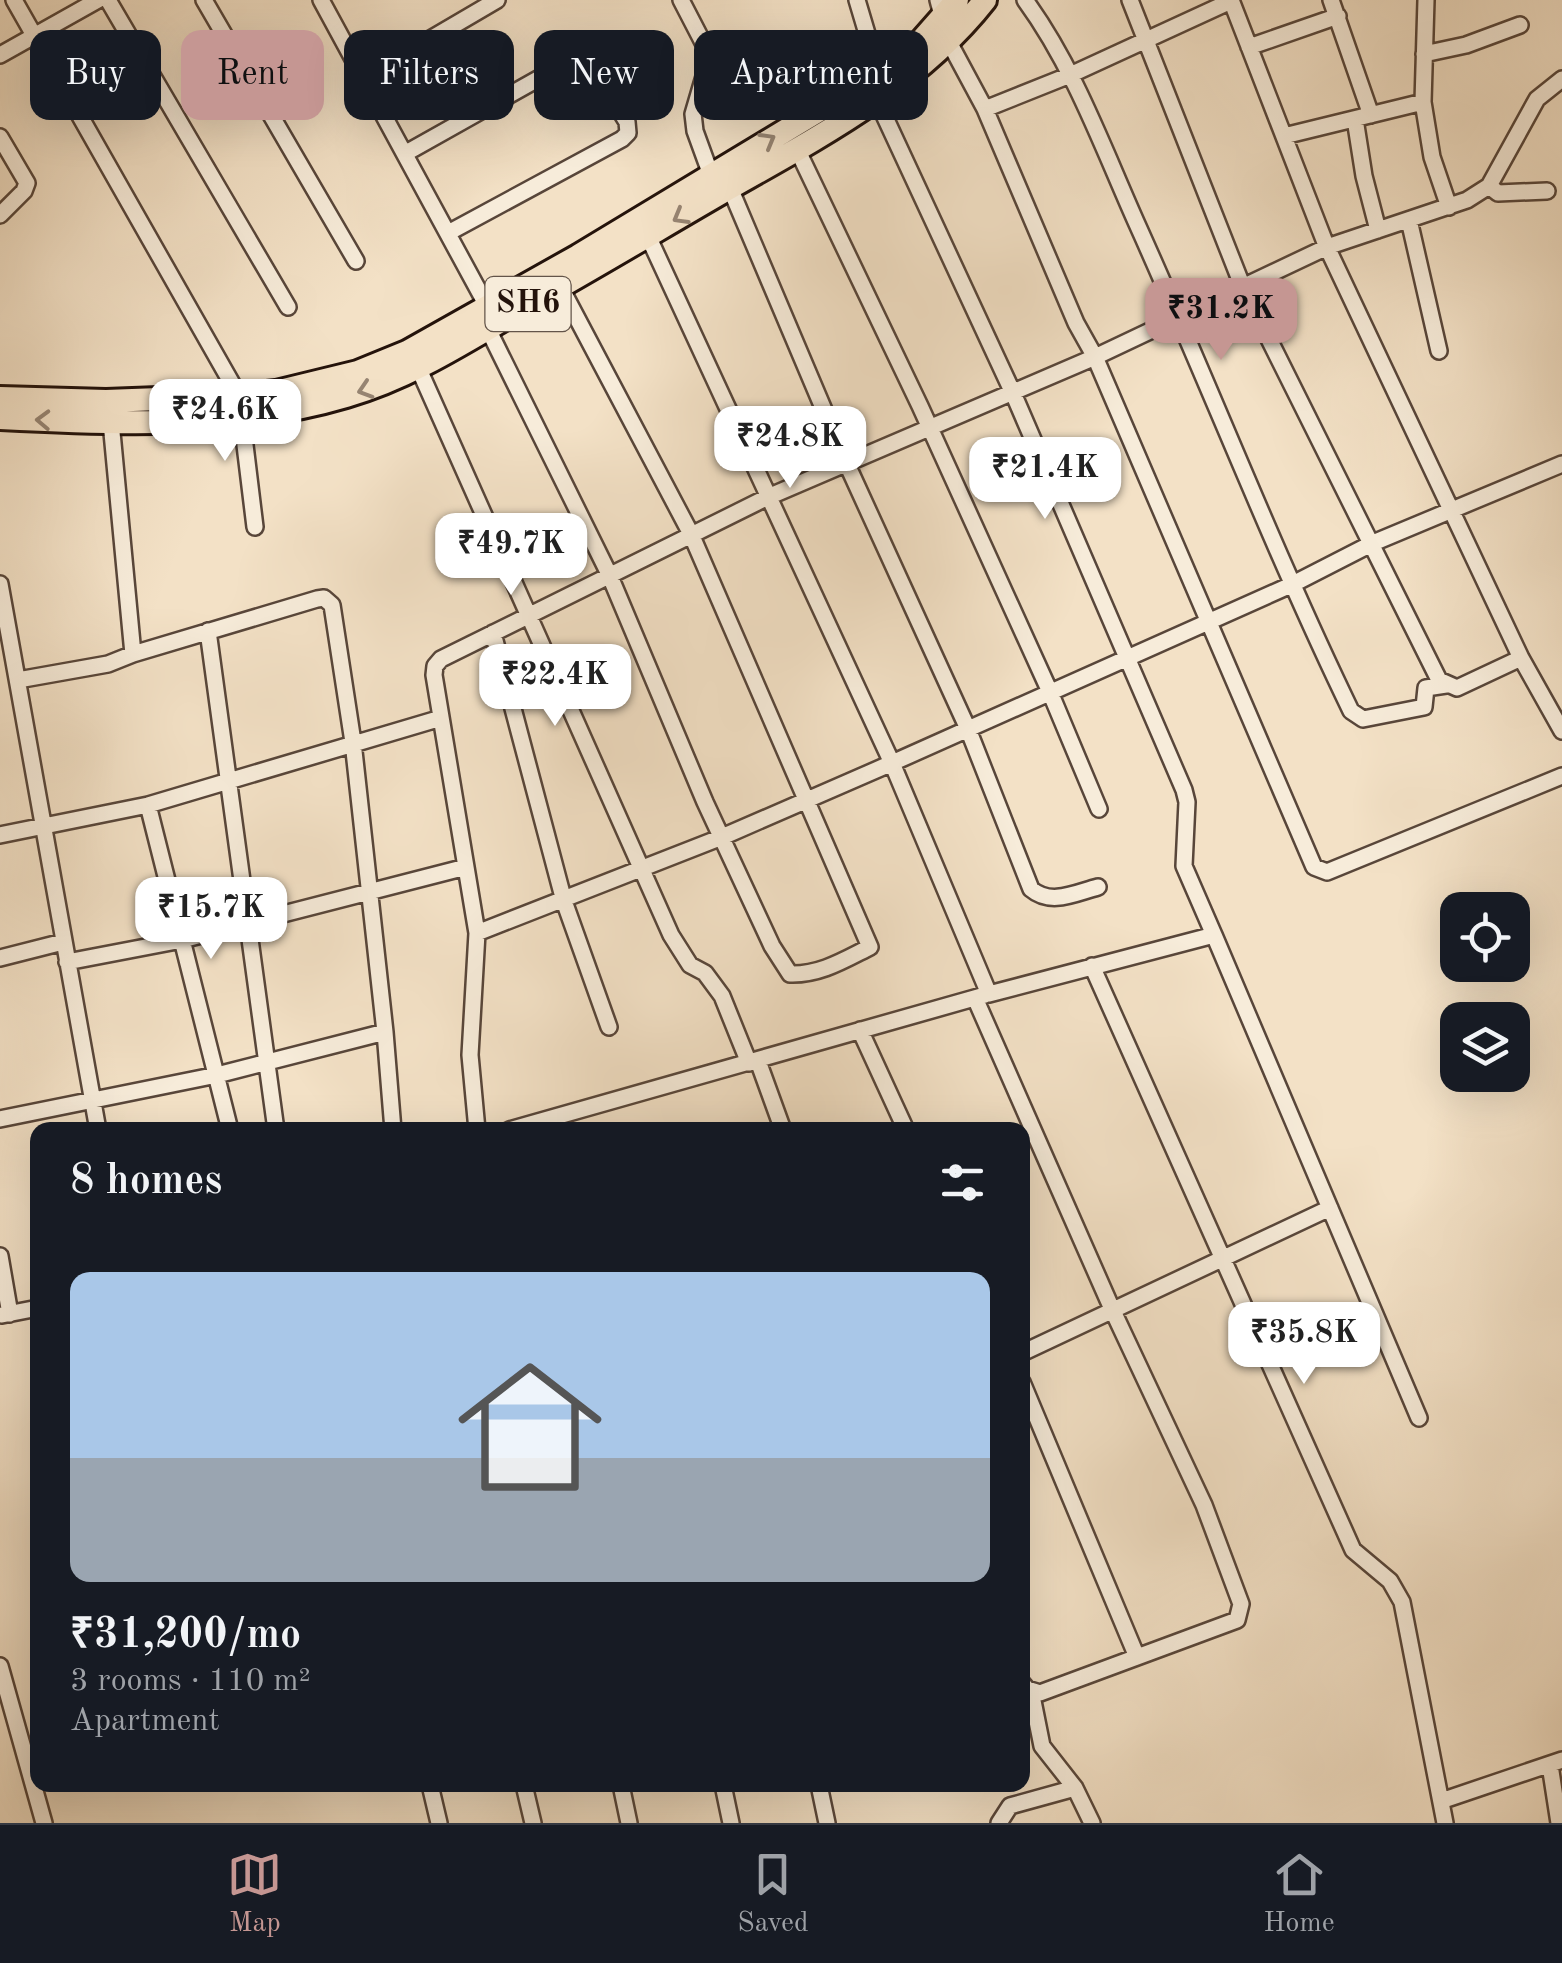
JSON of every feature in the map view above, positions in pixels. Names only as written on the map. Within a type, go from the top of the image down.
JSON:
[{"type":"main road","name":"SH6","points":[[928,59],[950,42],[986,0]]},
{"type":"main road","name":"SH6","points":[[927,30],[946,6]]},
{"type":"main road","name":"SH6","points":[[0,398],[240,406],[276,392],[358,372],[560,286],[648,236],[811,120]]},
{"type":"main road","name":"SH6","points":[[0,418],[111,422],[342,398],[382,384],[418,367],[578,256],[720,182],[798,149],[845,120]]},
{"type":"street","points":[[14,0],[32,30]]},
{"type":"street","points":[[46,30],[98,0]]},
{"type":"street","points":[[108,0],[288,307]]},
{"type":"street","points":[[204,0],[356,261]]},
{"type":"street","points":[[321,0],[344,42]]},
{"type":"street","points":[[446,30],[498,0]]},
{"type":"street","points":[[682,0],[710,56],[693,114],[695,131],[968,728],[1031,889],[1040,897],[1053,899],[1098,887]]},
{"type":"street","points":[[857,0],[866,30]]},
{"type":"street","points":[[1025,0],[1070,75],[1291,585],[1352,711],[1358,718],[1368,719],[1424,707],[1426,688],[1446,686]]},
{"type":"street","points":[[1130,0],[1244,287],[1439,680],[1452,688],[1466,686],[1521,658]]},
{"type":"street","points":[[986,109],[1070,75],[1231,0],[1327,246],[1521,658],[1562,731]]},
{"type":"street","points":[[1331,0],[1363,117],[1364,176],[1378,230]]},
{"type":"street","points":[[1426,0],[1422,102],[1432,156],[1448,207]]},
{"type":"street","points":[[946,6],[950,42],[986,109],[1076,324],[1095,356],[1318,870],[1328,872],[1562,776]]},
{"type":"street","points":[[1250,48],[1338,16]]},
{"type":"street","points":[[1424,54],[1466,45],[1520,25]]},
{"type":"street","points":[[0,56],[30,39]]},
{"type":"street","points":[[406,153],[577,57],[589,61],[627,122],[628,132],[622,139],[448,233]]},
{"type":"street","points":[[476,1122],[470,1055],[476,933],[441,718],[435,666],[441,659],[768,497],[1178,320],[1327,246],[1448,207],[1488,186],[1536,99],[1562,79]]},
{"type":"street","points":[[1284,136],[1422,102]]},
{"type":"street","points":[[82,120],[240,406],[256,527]]},
{"type":"street","points":[[388,120],[448,233],[609,574],[772,946],[790,974],[817,973],[870,947],[691,534],[560,286]]},
{"type":"street","points":[[886,120],[1013,394],[1184,790],[1185,874],[1419,1418]]},
{"type":"street","points":[[0,137],[27,183],[0,215]]},
{"type":"street","points":[[798,149],[1050,692],[1099,809]]},
{"type":"street","points":[[1488,186],[1498,193],[1548,192]]},
{"type":"street","points":[[1410,220],[1439,352]]},
{"type":"street","points":[[648,236],[892,763],[982,996],[1112,1309],[1204,1505],[1242,1604],[1233,1623],[1040,1693],[1030,1688]]},
{"type":"street","points":[[418,367],[683,956],[705,973],[722,996],[779,1122]]},
{"type":"street","points":[[111,422],[133,654]]},
{"type":"street","points":[[476,933],[806,801],[1291,585],[1372,543],[1562,464]]},
{"type":"street","points":[[0,584],[96,1122]]},
{"type":"street","points":[[18,680],[108,664],[317,599],[329,601],[352,742],[392,1122]]},
{"type":"street","points":[[208,631],[275,1122]]},
{"type":"street","points":[[493,633],[564,900],[609,1027]]},
{"type":"street","points":[[0,834],[148,804],[441,718]]},
{"type":"street","points":[[148,804],[228,1122]]},
{"type":"street","points":[[67,962],[182,940],[466,867]]},
{"type":"street","points":[[538,1122],[982,996],[1214,935]]},
{"type":"street","points":[[0,958],[63,942]]},
{"type":"street","points":[[1092,966],[1353,1550],[1390,1580],[1402,1602],[1445,1823]]},
{"type":"street","points":[[860,1030],[902,1122]]},
{"type":"street","points":[[0,1119],[217,1074],[385,1032]]},
{"type":"street","points":[[1030,1349],[1330,1208]]},
{"type":"street","points":[[0,1256],[5,1314],[30,1309]]},
{"type":"street","points":[[1030,1401],[1136,1657]]},
{"type":"street","points":[[0,1666],[30,1773]]},
{"type":"street","points":[[1030,1699],[1042,1746],[1074,1788],[1092,1823]]},
{"type":"street","points":[[1441,1801],[1556,1762],[1559,1823]]},
{"type":"street","points":[[999,1823],[1010,1806],[1074,1788]]},
{"type":"street","points":[[35,1792],[44,1823]]},
{"type":"street","points":[[432,1792],[439,1823]]},
{"type":"street","points":[[526,1792],[533,1823]]},
{"type":"street","points":[[622,1792],[629,1823]]},
{"type":"street","points":[[725,1792],[732,1823]]},
{"type":"street","points":[[820,1792],[827,1823]]}]
